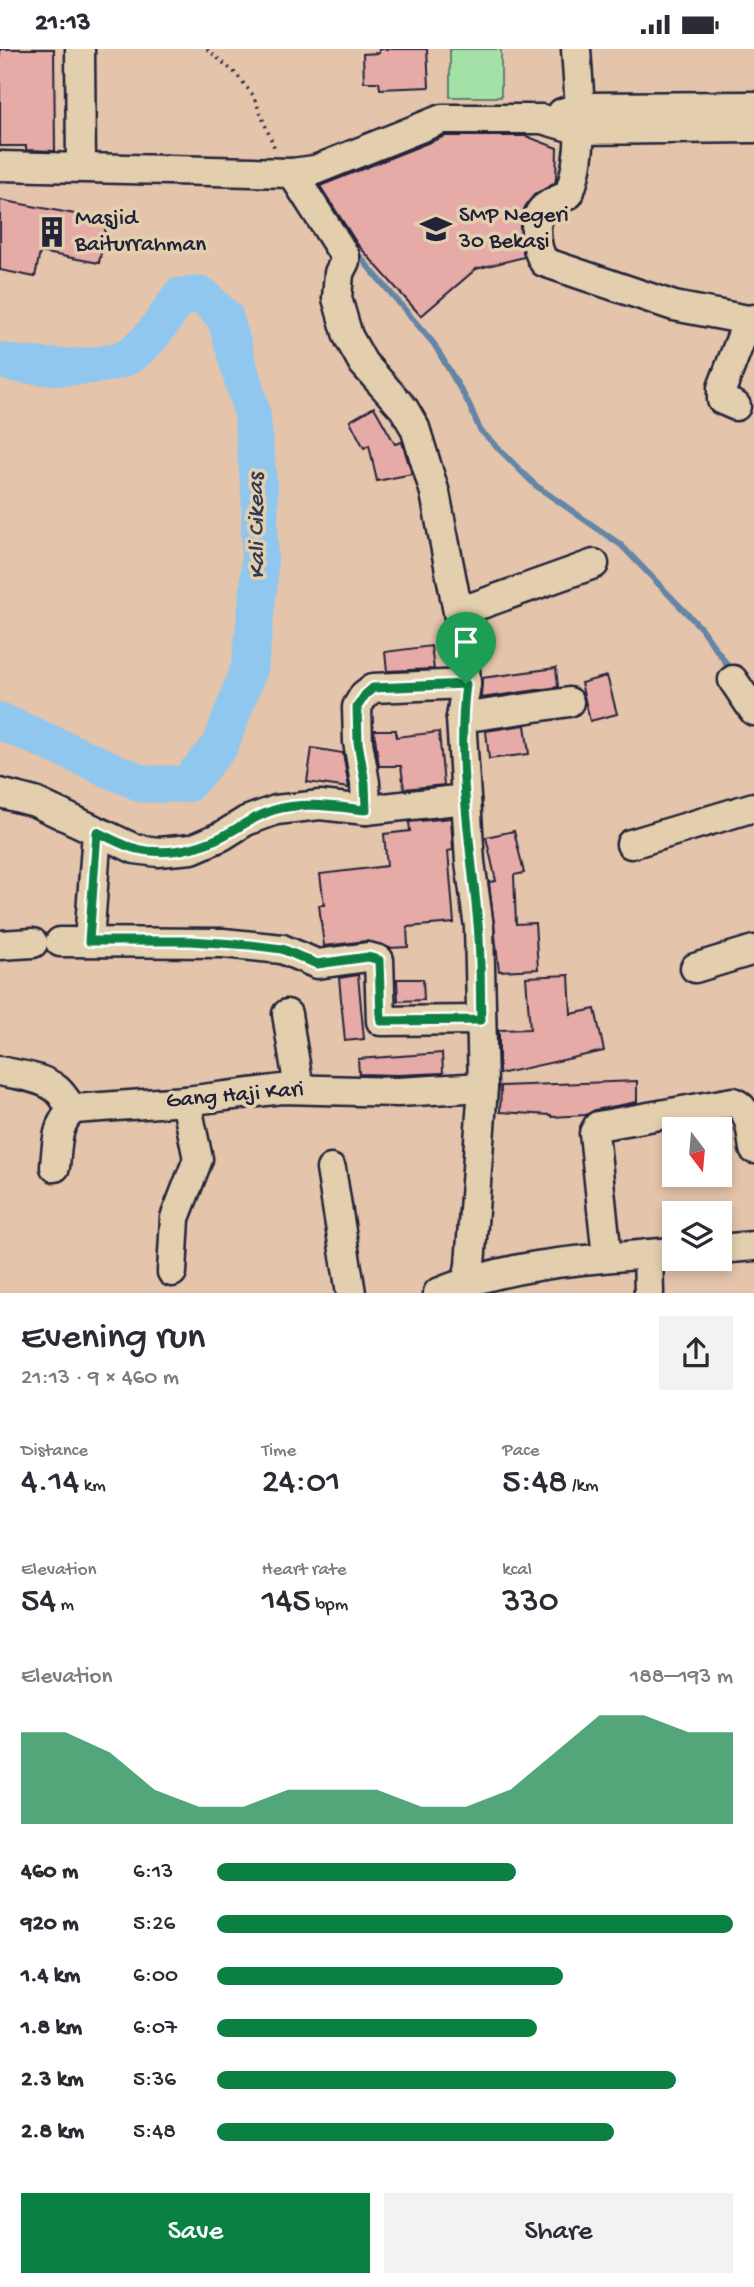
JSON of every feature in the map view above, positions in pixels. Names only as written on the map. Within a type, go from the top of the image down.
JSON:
[{"type":"street","points":[[80,49],[81,167]]},
{"type":"street","points":[[576,49],[580,119],[575,180],[569,194],[546,206],[539,214],[537,244],[544,262],[674,306],[751,319],[722,389],[722,400],[736,406]]},
{"type":"street","points":[[580,119],[754,106]]},
{"type":"street","points":[[0,166],[292,173],[315,170],[442,118],[580,119],[754,128]]},
{"type":"street","points":[[292,173],[345,256],[339,273],[337,298],[348,336],[363,363],[404,409],[415,428],[435,493],[459,612],[466,684],[461,718],[466,799],[470,862],[479,927],[482,1087],[471,1252],[465,1287]]},
{"type":"street","points":[[459,612],[594,564]]},
{"type":"street","points":[[733,680],[754,711]]},
{"type":"street","points":[[366,810],[357,707],[365,695],[373,688],[466,684]]},
{"type":"street","points":[[461,718],[569,702]]},
{"type":"street","points":[[0,793],[35,802],[135,849],[158,852],[192,849],[222,836],[246,821],[276,810],[320,805],[366,810],[466,799]]},
{"type":"street","points":[[631,844],[754,807]]},
{"type":"street","points":[[89,941],[97,832]]},
{"type":"street","points":[[0,945],[89,941],[190,941],[282,949],[317,964],[368,957],[379,960],[381,1021],[481,1020]]},
{"type":"street","points":[[695,968],[754,950]]},
{"type":"street","points":[[287,1014],[299,1089]]},
{"type":"street","points":[[0,1071],[54,1086],[64,1101],[74,1109],[65,1115],[59,1129],[55,1167]]},
{"type":"street","name":"Gang Haji Kari","points":[[74,1109],[186,1101],[282,1089],[398,1092],[482,1087]]},
{"type":"street","points":[[172,1272],[175,1218],[198,1159],[186,1101]]},
{"type":"street","points":[[607,1257],[594,1133],[598,1126],[733,1102],[742,1105],[747,1115],[754,1149]]},
{"type":"street","points":[[331,1169],[351,1293]]},
{"type":"street","points":[[732,1248],[754,1246]]},
{"type":"street","points":[[438,1293],[607,1257],[661,1253],[649,1293]]},
{"type":"path","points":[[206,49],[235,73],[253,96],[278,156],[292,173]]},
{"type":"green space","points":[[450,49],[501,49],[501,97],[450,97]]},
{"type":"building","points":[[0,49],[54,49],[55,151],[26,150],[26,146],[0,146]]},
{"type":"building","points":[[379,49],[427,49],[429,87],[380,89],[379,82],[364,82],[363,54],[379,53]]},
{"type":"building","name":"SMP Negeri 30 Bekasi","points":[[445,136],[526,136],[557,148],[556,179],[555,183],[534,195],[525,207],[520,226],[524,257],[476,269],[421,316],[358,245],[320,186]]},
{"type":"building","name":"Masjid Baiturrahman","points":[[0,200],[107,220],[99,263],[40,252],[35,277],[0,270]]},
{"type":"building","points":[[374,407],[395,444],[402,442],[412,474],[377,481],[369,445],[364,448],[350,421]]},
{"type":"building","points":[[431,646],[434,669],[387,671],[385,652]]},
{"type":"building","points":[[556,668],[558,687],[481,698],[482,678]]},
{"type":"building","points":[[607,676],[617,714],[590,721],[581,683]]},
{"type":"building","points":[[525,725],[529,754],[489,759],[486,731]]},
{"type":"building","points":[[374,730],[396,730],[396,737],[439,732],[444,785],[404,789],[401,766],[379,766]]},
{"type":"building","points":[[312,748],[343,753],[349,788],[307,782]]},
{"type":"building","points":[[451,818],[453,850],[448,851],[454,923],[407,927],[408,947],[389,948],[366,941],[324,946],[319,905],[324,905],[320,874],[387,866],[384,834],[410,831],[409,822]]},
{"type":"building","points":[[514,831],[524,873],[514,875],[516,924],[535,923],[538,969],[499,971],[489,882],[496,881],[486,837]]},
{"type":"building","points":[[358,975],[364,1039],[345,1041],[339,978]]},
{"type":"building","points":[[569,975],[571,1014],[595,1009],[604,1051],[499,1074],[499,1030],[530,1029],[526,977]]},
{"type":"building","points":[[397,979],[423,979],[424,1000],[398,1001]]},
{"type":"building","points":[[442,1053],[443,1073],[359,1074],[358,1059]]},
{"type":"building","points":[[637,1081],[637,1102],[595,1110],[586,1115],[552,1117],[500,1112],[501,1086]]},
{"type":"waterway","points":[[355,251],[434,344],[469,404],[480,430],[535,485],[621,545],[700,627],[734,674]]},
{"type":"waterway","name":"Kali Cikeas","points":[[0,361],[68,367],[120,360],[132,354],[146,341],[180,296],[202,295],[225,317],[252,413],[260,497],[259,584],[250,666],[220,746],[187,784],[143,784],[0,721]]},
{"type":"place","name":"SMP Negeri 30 Bekasi","points":[[436,229]]},
{"type":"place","name":"Masjid Baiturrahman","points":[[52,232]]},
{"type":"route","points":[[466,684],[461,718],[470,862],[479,927],[481,1020],[381,1021],[379,960],[368,957],[317,964],[282,949],[250,945],[190,941],[89,941],[97,832],[135,849],[158,852],[192,849],[222,836],[246,821],[276,810],[320,805],[366,810],[357,707],[365,695],[373,688],[466,684]]}]
